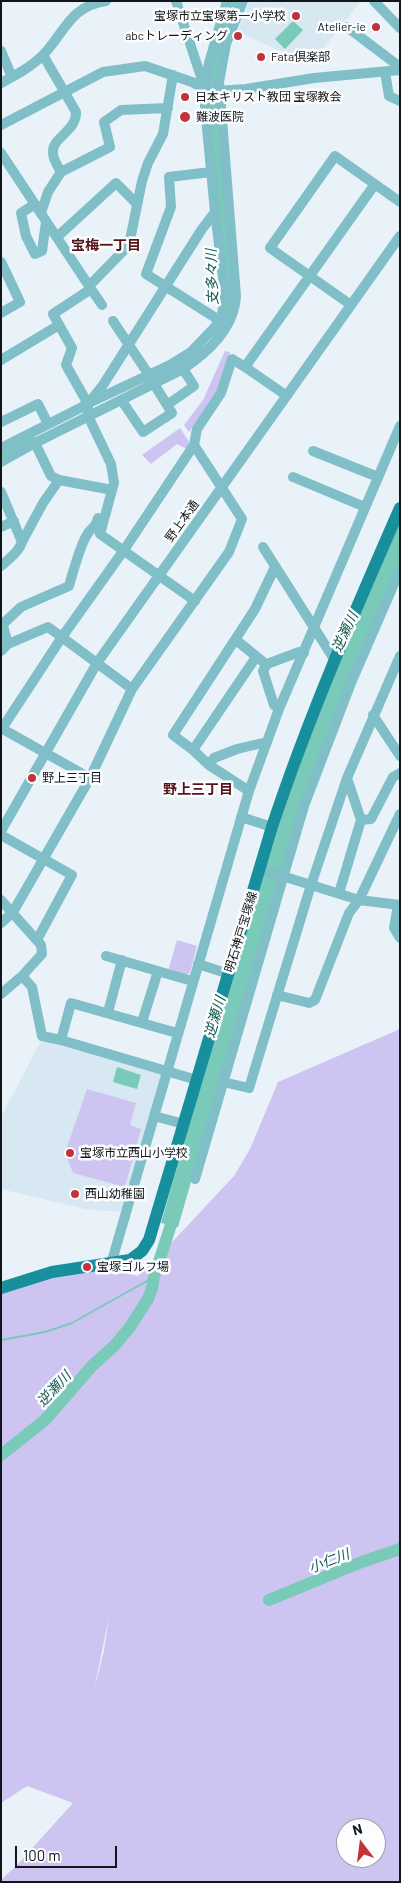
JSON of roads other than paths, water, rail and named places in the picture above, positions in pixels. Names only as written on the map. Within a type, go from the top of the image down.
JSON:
[{"type":"main road","name":"明石神戸宝塚線","points":[[1,1288],[52,1272],[122,1263],[134,1258],[142,1251],[149,1240],[272,827],[299,747],[334,659],[400,508]]},
{"type":"street","points":[[1,83],[43,55],[78,12],[87,5],[106,1]]},
{"type":"street","points":[[1,448],[48,424],[122,401],[191,352],[208,337],[222,314],[225,294],[211,172],[212,90],[176,1]]},
{"type":"street","points":[[1,462],[88,410],[151,380],[183,369],[204,355],[227,328],[235,308],[236,296],[209,63],[227,1]]},
{"type":"street","points":[[212,90],[218,82],[226,44],[243,1]]},
{"type":"street","points":[[374,1],[400,28]]},
{"type":"street","points":[[347,26],[400,68]]},
{"type":"street","points":[[1,51],[12,77]]},
{"type":"street","points":[[43,55],[76,112],[74,124],[54,145],[52,150],[61,172]]},
{"type":"street","points":[[1,124],[103,72],[145,66],[212,90],[246,89],[314,78],[385,72],[400,68]]},
{"type":"street","points":[[385,72],[389,96],[400,101]]},
{"type":"street","points":[[173,75],[164,134],[148,163],[129,245],[90,288],[53,314],[72,348],[66,364],[111,464],[111,486],[100,534],[195,600]]},
{"type":"street","points":[[35,204],[21,213],[26,236],[35,254],[42,252],[48,192],[61,172],[110,147],[104,122],[122,110],[168,108]]},
{"type":"street","points":[[1,153],[102,305]]},
{"type":"street","points":[[351,305],[270,248],[335,156],[400,202]]},
{"type":"street","points":[[211,172],[169,177],[171,207],[146,274],[219,320]]},
{"type":"street","points":[[57,237],[116,183],[137,204]]},
{"type":"street","points":[[245,367],[375,184]]},
{"type":"street","points":[[88,410],[215,212]]},
{"type":"street","name":"野上本通","points":[[1,831],[97,663],[400,236]]},
{"type":"street","points":[[1,313],[20,302],[2,267]]},
{"type":"street","points":[[113,321],[172,412],[143,432],[122,401]]},
{"type":"street","points":[[1,360],[59,325]]},
{"type":"street","points":[[90,778],[2,729],[62,637],[124,550],[194,445],[197,429],[221,393],[232,359],[287,396]]},
{"type":"street","points":[[167,405],[194,386],[183,369]]},
{"type":"street","points":[[2,419],[38,404],[48,424]]},
{"type":"street","points":[[111,1264],[192,981],[249,791],[279,709],[400,426]]},
{"type":"street","points":[[35,443],[51,476],[59,480],[111,486]]},
{"type":"street","points":[[1,923],[13,912],[90,778],[132,689],[229,552],[242,519],[194,445]]},
{"type":"street","points":[[313,451],[378,476]]},
{"type":"street","points":[[293,477],[365,507]]},
{"type":"street","points":[[1,566],[21,546],[42,503],[59,480]]},
{"type":"street","points":[[111,486],[96,527],[88,532],[75,564],[69,586],[16,610],[3,626],[4,647],[48,627],[132,689]]},
{"type":"street","points":[[1,492],[22,542]]},
{"type":"street","points":[[1,527],[14,521]]},
{"type":"street","points":[[263,547],[334,659]]},
{"type":"street","points":[[249,791],[209,765],[173,735],[255,609],[275,567]]},
{"type":"street","points":[[195,1179],[304,806],[351,683],[400,570]]},
{"type":"street","points":[[236,640],[267,664]]},
{"type":"street","points":[[279,709],[274,705],[263,674],[267,664],[300,652],[304,653]]},
{"type":"street","points":[[222,1082],[249,1088],[311,885],[347,778],[400,656]]},
{"type":"street","points":[[193,750],[256,657]]},
{"type":"street","points":[[373,715],[400,756]]},
{"type":"street","points":[[209,765],[214,758],[245,747],[267,742]]},
{"type":"street","points":[[361,820],[371,819],[393,777],[400,773]]},
{"type":"street","points":[[339,893],[361,820],[347,778]]},
{"type":"street","points":[[278,995],[309,1003],[315,1000],[349,913],[359,900],[400,814]]},
{"type":"street","points":[[241,817],[272,827]]},
{"type":"street","points":[[1,835],[72,875],[37,940]]},
{"type":"street","points":[[260,869],[359,900],[399,905],[394,928],[400,938]]},
{"type":"street","points":[[1,900],[41,945],[42,954],[22,976],[1,994]]},
{"type":"street","points":[[106,956],[192,981]]},
{"type":"street","points":[[108,1012],[122,960]]},
{"type":"street","points":[[198,964],[229,974]]},
{"type":"street","points":[[142,1022],[158,971]]},
{"type":"street","points":[[22,976],[32,987],[42,1036],[197,1080]]},
{"type":"street","points":[[61,1040],[72,1003],[177,1033]]},
{"type":"street","points":[[154,1116],[184,1124]]},
{"type":"waterway","name":"支多々川","points":[[224,323],[228,314],[230,291],[212,93],[219,54],[237,1]]},
{"type":"waterway","name":"支多々川","points":[[1,456],[30,441]]},
{"type":"waterway","name":"逆瀬川","points":[[1,1455],[45,1420],[92,1366],[115,1345],[130,1327],[148,1299],[176,1209]]},
{"type":"waterway","points":[[1,1340],[45,1332],[72,1323],[154,1277]]},
{"type":"waterway","name":"小仁川","points":[[269,1600],[359,1563],[400,1549]]},
{"type":"place","name":"宝塚市立宝塚第一小学校","points":[[296,16]]},
{"type":"place","name":"Atelier-ie","points":[[376,27]]},
{"type":"place","name":"abcトレーディング","points":[[238,36]]},
{"type":"place","name":"Fata倶楽部","points":[[261,57]]},
{"type":"place","name":"日本キリスト教団 宝塚教会","points":[[185,97]]},
{"type":"place","name":"難波医院","points":[[185,117]]},
{"type":"place","name":"野上三丁目","points":[[32,778]]},
{"type":"place","name":"宝塚市立西山小学校","points":[[70,1153]]},
{"type":"place","name":"西山幼稚園","points":[[75,1194]]},
{"type":"place","name":"宝塚ゴルフ場","points":[[87,1267]]},
{"type":"district","name":"宝梅一丁目","points":[[106,245]]},
{"type":"district","name":"野上三丁目","points":[[198,789]]}]
